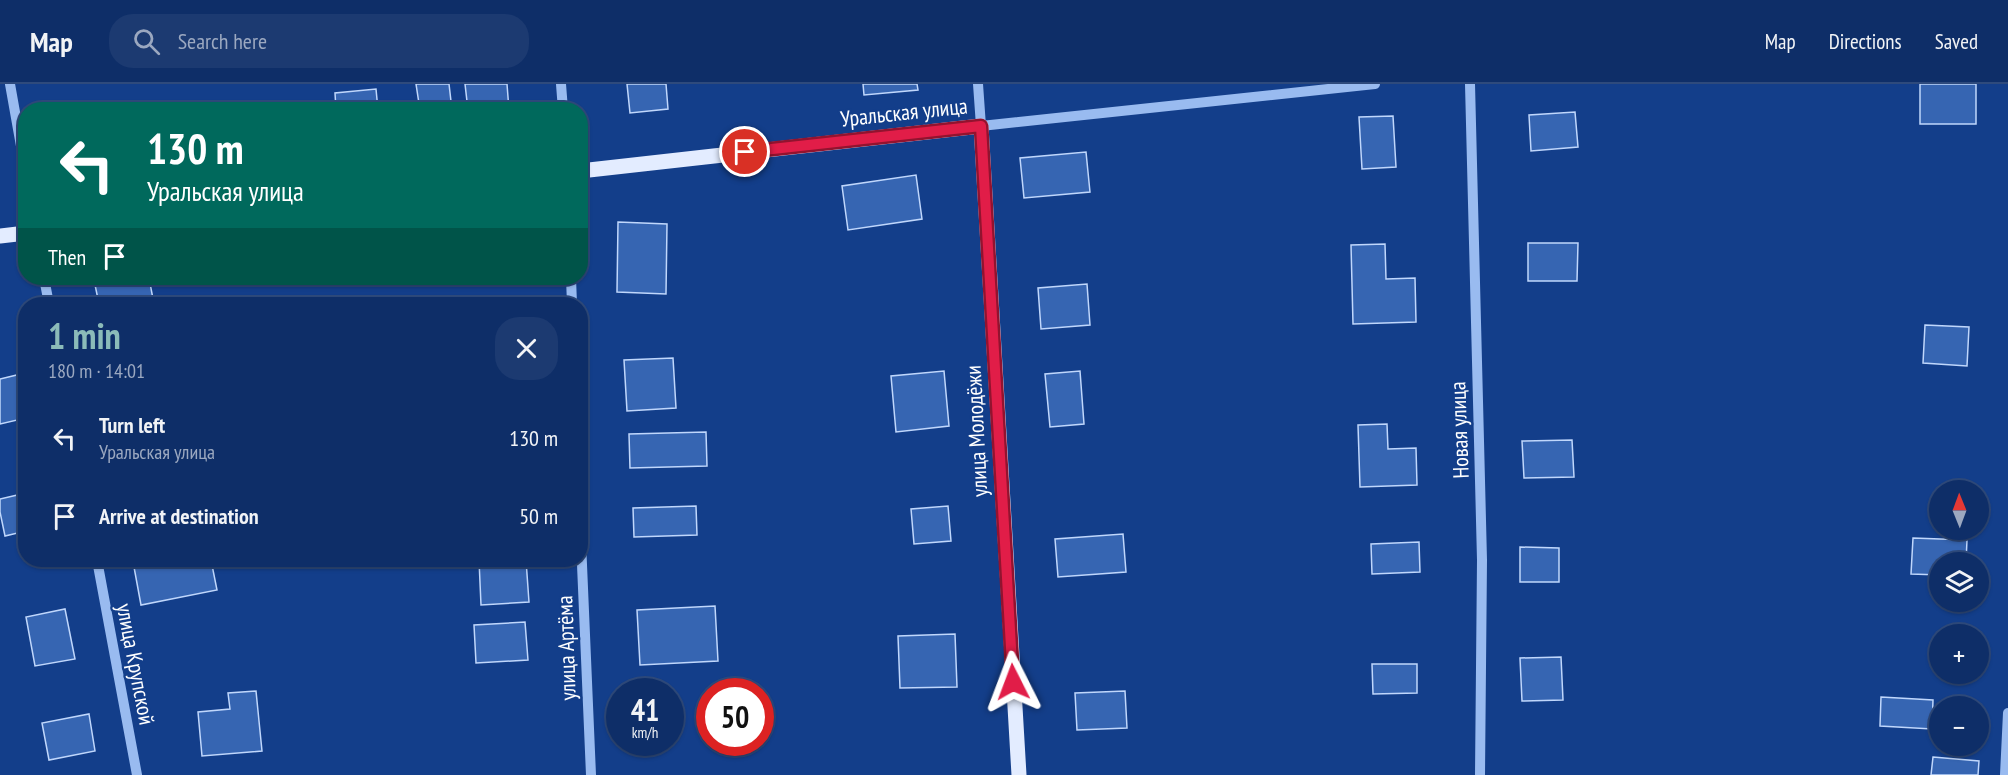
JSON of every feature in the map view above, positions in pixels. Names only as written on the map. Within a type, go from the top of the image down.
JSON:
[{"type":"main road","name":"Уральская улица","points":[[588,170],[981,126]]},
{"type":"main road","name":"улица Молодёжи","points":[[981,126],[1019,775]]},
{"type":"main road","points":[[0,236],[18,234]]},
{"type":"street","points":[[10,84],[18,129]]},
{"type":"street","points":[[561,84],[562,102]]},
{"type":"street","name":"улица Молодёжи","points":[[978,84],[981,126]]},
{"type":"street","name":"Уральская улица","points":[[981,126],[1375,84]]},
{"type":"street","name":"Новая улица","points":[[1470,84],[1482,560],[1480,775]]},
{"type":"street","name":"улица Крупской","points":[[97,567],[136,775]]},
{"type":"street","name":"улица Артёма","points":[[582,567],[591,775]]},
{"type":"street","points":[[2005,775],[2008,713]]},
{"type":"building","points":[[416,84],[449,84],[451,102],[419,102]]},
{"type":"building","points":[[465,84],[507,84],[508,102],[467,102]]},
{"type":"building","points":[[627,84],[666,84],[668,109],[630,113]]},
{"type":"building","points":[[863,84],[917,84],[918,90],[864,95]]},
{"type":"building","points":[[1920,84],[1976,84],[1976,124],[1920,124]]},
{"type":"building","points":[[376,89],[377,102],[336,102],[335,93]]},
{"type":"building","points":[[1575,112],[1578,147],[1531,151],[1529,115]]},
{"type":"building","points":[[1393,116],[1396,167],[1362,169],[1359,117]]},
{"type":"building","points":[[1086,152],[1090,192],[1024,198],[1020,158]]},
{"type":"building","points":[[916,175],[922,219],[848,230],[842,186]]},
{"type":"building","points":[[618,222],[667,224],[666,294],[617,292]]},
{"type":"building","points":[[1528,243],[1578,243],[1577,281],[1528,281]]},
{"type":"building","points":[[1385,244],[1386,279],[1415,278],[1416,322],[1353,324],[1351,245]]},
{"type":"building","points":[[1087,284],[1090,325],[1041,329],[1038,288]]},
{"type":"building","points":[[95,285],[150,285],[153,297],[98,297]]},
{"type":"building","points":[[1925,325],[1969,327],[1967,366],[1923,363]]},
{"type":"building","points":[[673,358],[676,408],[627,411],[624,360]]},
{"type":"building","points":[[944,371],[949,426],[896,432],[891,376]]},
{"type":"building","points":[[1080,371],[1084,424],[1050,427],[1045,374]]},
{"type":"building","points":[[18,375],[18,420],[0,424],[0,379]]},
{"type":"building","points":[[1387,424],[1388,449],[1416,448],[1417,485],[1360,487],[1358,425]]},
{"type":"building","points":[[706,432],[707,466],[630,468],[629,434]]},
{"type":"building","points":[[1572,440],[1574,477],[1524,478],[1522,441]]},
{"type":"building","points":[[18,495],[18,533],[5,536],[0,499]]},
{"type":"building","points":[[696,506],[697,535],[634,537],[633,508]]},
{"type":"building","points":[[948,506],[951,541],[914,544],[911,509]]},
{"type":"building","points":[[1123,534],[1126,572],[1058,577],[1055,539]]},
{"type":"building","points":[[1913,538],[1967,540],[1966,552],[1929,552],[1929,575],[1911,574]]},
{"type":"building","points":[[1419,542],[1420,572],[1372,574],[1371,544]]},
{"type":"building","points":[[1520,547],[1559,548],[1559,582],[1520,582]]},
{"type":"building","points":[[134,567],[212,567],[217,590],[141,605]]},
{"type":"building","points":[[479,567],[526,567],[529,602],[481,605]]},
{"type":"building","points":[[715,606],[718,661],[640,665],[637,610]]},
{"type":"building","points":[[65,609],[75,659],[35,666],[26,617]]},
{"type":"building","points":[[525,622],[528,660],[476,663],[474,625]]},
{"type":"building","points":[[955,634],[957,687],[900,688],[898,636]]},
{"type":"building","points":[[1561,657],[1563,700],[1522,701],[1520,658]]},
{"type":"building","points":[[1372,664],[1417,664],[1417,693],[1373,694]]},
{"type":"building","points":[[256,691],[262,751],[202,756],[198,712],[230,709],[228,693]]},
{"type":"building","points":[[1125,691],[1127,728],[1077,730],[1075,693]]},
{"type":"building","points":[[1881,697],[1929,700],[1929,729],[1880,726]]},
{"type":"building","points":[[89,714],[95,751],[49,760],[42,723]]},
{"type":"building","points":[[1933,757],[1979,761],[1978,775],[1931,775]]},
{"type":"route","points":[[745,152],[981,126],[1013,682]]}]
